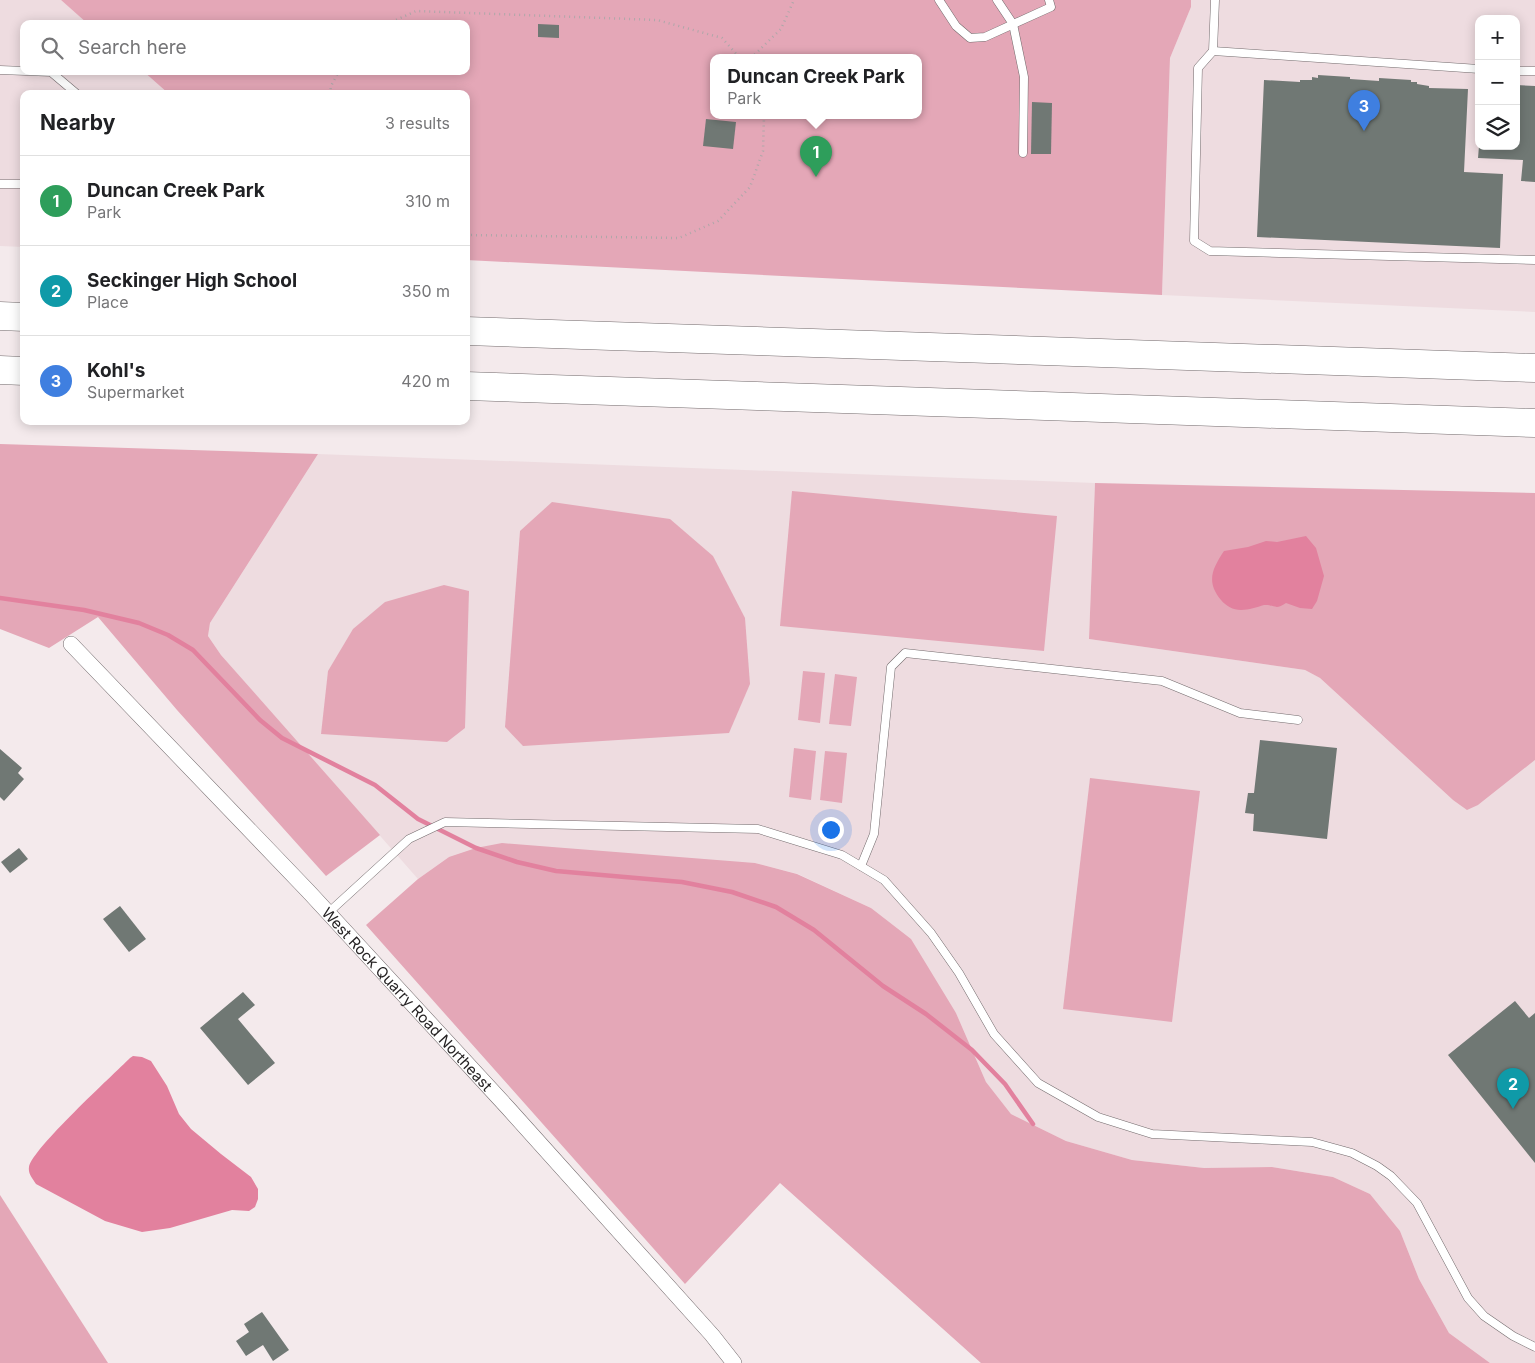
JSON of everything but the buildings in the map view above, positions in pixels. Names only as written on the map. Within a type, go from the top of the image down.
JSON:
[{"type":"highway","points":[[0,316],[20,317]]},
{"type":"highway","points":[[470,331],[1535,368]]},
{"type":"highway","points":[[0,370],[20,371]]},
{"type":"highway","points":[[470,386],[1535,423]]},
{"type":"street","name":"West Rock Quarry Road Northeast","points":[[71,644],[328,913],[528,1130],[712,1335],[734,1363]]},
{"type":"lane","points":[[939,0],[956,26],[970,38],[984,37],[1051,7],[1049,0]]},
{"type":"lane","points":[[997,0],[1013,24],[1024,77],[1023,153]]},
{"type":"lane","points":[[1215,0],[1213,51],[1198,68],[1194,242],[1210,251],[1535,260]]},
{"type":"lane","points":[[1213,51],[1475,69]]},
{"type":"lane","points":[[0,70],[20,71]]},
{"type":"lane","points":[[1520,70],[1535,71]]},
{"type":"lane","points":[[55,75],[72,90]]},
{"type":"lane","points":[[0,184],[20,184]]},
{"type":"lane","points":[[861,866],[874,834],[891,667],[905,653],[1162,680],[1240,713],[1298,720]]},
{"type":"lane","points":[[328,913],[409,839],[445,822],[758,829],[842,855],[884,880],[931,933],[959,973],[994,1034],[1038,1083],[1098,1117],[1152,1134],[1312,1142],[1352,1153],[1377,1166],[1391,1176],[1417,1203],[1468,1298],[1484,1316],[1513,1336],[1535,1347]]},
{"type":"path","points":[[755,54],[781,29],[794,0]]},
{"type":"path","points":[[396,20],[416,11],[657,20],[722,38],[736,54]]},
{"type":"path","points":[[330,90],[337,75]]},
{"type":"path","points":[[470,235],[679,238],[718,221],[750,187],[763,151],[764,119]]},
{"type":"shaded area","points":[[0,0],[61,0],[84,20],[20,20],[20,75],[148,75],[164,90],[20,90],[20,247],[0,246]]},
{"type":"shaded area","points":[[61,0],[1191,0],[1191,7],[1170,58],[1162,295],[470,260],[470,90],[164,90],[148,75],[470,75],[470,20],[84,20]]},
{"type":"shaded area","points":[[1191,0],[1535,0],[1535,312],[1162,295],[1170,58],[1191,7]]},
{"type":"shaded area","points":[[0,444],[318,454],[210,623],[208,636],[221,655],[380,835],[326,876],[177,710],[98,617],[49,648],[0,629]]},
{"type":"shaded area","points":[[318,454],[1095,483],[1089,639],[1305,670],[1320,678],[1453,800],[1478,805],[1535,760],[1535,1363],[1490,1363],[1449,1333],[1419,1279],[1400,1231],[1370,1194],[1333,1177],[1272,1167],[1204,1168],[1132,1160],[1066,1141],[1011,1114],[986,1082],[956,1013],[871,908],[798,874],[755,863],[449,857],[418,879],[221,655],[208,636],[210,623]]},
{"type":"shaded area","points":[[1095,483],[1535,493],[1535,760],[1478,805],[1467,810],[1453,800],[1320,678],[1305,670],[1089,639]]},
{"type":"shaded area","points":[[792,491],[1057,516],[1044,651],[780,626]]},
{"type":"shaded area","points":[[552,502],[670,519],[713,556],[745,618],[750,684],[729,733],[523,746],[505,727],[520,531]]},
{"type":"shaded area","points":[[1306,536],[1316,548],[1324,576],[1317,601],[1312,609],[1300,608],[1286,603],[1279,607],[1264,605],[1247,610],[1238,610],[1225,604],[1216,593],[1213,587],[1212,576],[1216,564],[1224,551],[1248,547],[1266,541],[1277,542]]},
{"type":"shaded area","points":[[444,585],[469,591],[465,728],[447,742],[321,734],[328,671],[353,629],[385,602]]},
{"type":"shaded area","points":[[803,671],[825,673],[820,723],[798,720]]},
{"type":"shaded area","points":[[835,674],[857,677],[851,726],[829,724]]},
{"type":"shaded area","points":[[794,748],[816,751],[811,800],[789,797]]},
{"type":"shaded area","points":[[825,751],[847,753],[842,803],[820,800]]},
{"type":"shaded area","points":[[1090,778],[1200,791],[1172,1022],[1063,1009]]},
{"type":"shaded area","points":[[502,843],[755,863],[797,874],[871,908],[911,939],[956,1013],[986,1082],[1011,1114],[1066,1141],[1132,1160],[1204,1168],[1272,1167],[1333,1177],[1370,1194],[1400,1231],[1419,1279],[1449,1333],[1490,1363],[981,1363],[780,1183],[685,1284],[366,925],[418,879],[449,857],[476,848]]},
{"type":"shaded area","points":[[133,1056],[151,1061],[167,1086],[179,1114],[191,1129],[251,1177],[258,1189],[258,1199],[255,1207],[249,1211],[232,1210],[170,1228],[142,1232],[105,1221],[36,1184],[29,1169],[34,1158],[74,1112]]},
{"type":"shaded area","points":[[0,1195],[108,1363],[0,1363]]},
{"type":"waterway","points":[[0,598],[84,610],[139,623],[168,635],[193,650],[260,720],[282,738],[375,785],[418,819],[476,848],[517,862],[556,871],[682,882],[732,892],[776,907],[814,930],[883,986],[926,1014],[972,1050],[1005,1084],[1033,1124]]},
{"type":"place","name":"Kohl's","points":[[1364,131]]},
{"type":"place","name":"Duncan Creek Park","points":[[816,177]]},
{"type":"place","name":"Seckinger High School","points":[[1513,1109]]}]
